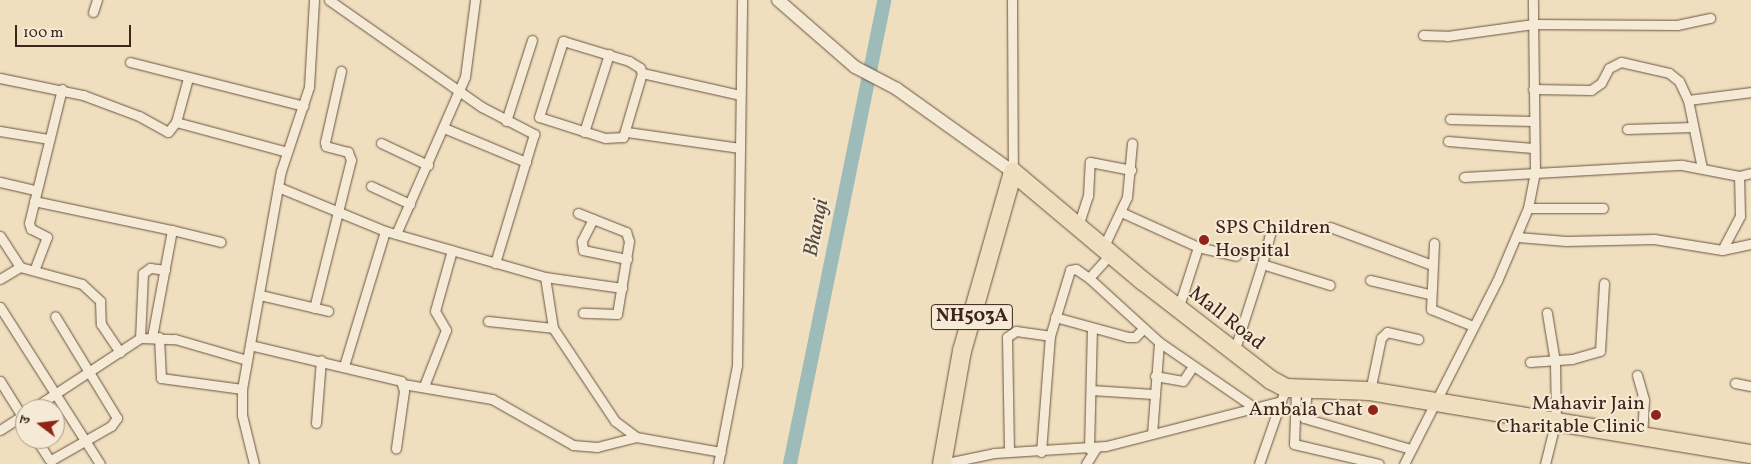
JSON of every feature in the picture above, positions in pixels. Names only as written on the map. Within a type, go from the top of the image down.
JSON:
[{"type":"highway","name":"Mall Road","points":[[1013,172],[1107,252],[1178,309],[1234,352],[1292,392]]},
{"type":"highway","name":"NH503A","points":[[942,464],[962,351],[1013,172]]},
{"type":"highway","points":[[1292,392],[1370,391],[1556,420],[1751,454]]},
{"type":"street","points":[[93,12],[97,0]]},
{"type":"street","points":[[254,464],[242,415],[242,389],[278,187],[287,152],[304,106],[311,71],[313,0]]},
{"type":"street","points":[[329,0],[460,92],[506,121],[534,134]]},
{"type":"street","points":[[396,234],[460,92],[468,68],[475,0]]},
{"type":"street","points":[[718,464],[737,365],[742,0]]},
{"type":"street","points":[[778,0],[865,72],[882,81],[1013,172]]},
{"type":"street","points":[[1012,0],[1013,172]]},
{"type":"street","points":[[1404,464],[1433,401],[1518,237],[1528,208],[1534,173],[1533,0]]},
{"type":"street","points":[[1423,35],[1447,36],[1533,24],[1638,27],[1688,24],[1710,18]]},
{"type":"street","points":[[506,121],[532,40]]},
{"type":"street","points":[[496,263],[563,41],[636,64],[642,73],[740,95]]},
{"type":"street","points":[[584,132],[609,54]]},
{"type":"street","points":[[130,62],[304,106]]},
{"type":"street","points":[[1533,89],[1588,91],[1601,83],[1613,65],[1629,63],[1675,77],[1688,100],[1702,168]]},
{"type":"street","points":[[314,308],[339,213],[351,156],[325,142],[341,71]]},
{"type":"street","points":[[539,117],[612,140],[623,137],[627,132],[642,73]]},
{"type":"street","points":[[0,78],[62,89],[129,112],[165,132],[176,122],[188,78]]},
{"type":"street","points":[[35,268],[47,237],[29,225],[35,190],[62,89]]},
{"type":"street","points":[[1688,100],[1751,92]]},
{"type":"street","points":[[1450,119],[1533,121]]},
{"type":"street","points":[[176,122],[287,152]]},
{"type":"street","points":[[1627,129],[1693,126]]},
{"type":"street","points":[[444,128],[526,162]]},
{"type":"street","points":[[0,131],[49,139]]},
{"type":"street","points":[[627,132],[740,148]]},
{"type":"street","points":[[1448,140],[1533,148]]},
{"type":"street","points":[[381,143],[428,165]]},
{"type":"street","points":[[1090,278],[1107,252],[1121,212],[1131,170],[1132,143]]},
{"type":"street","points":[[1078,226],[1088,196],[1090,162],[1131,170]]},
{"type":"street","points":[[1464,177],[1670,166],[1702,168],[1739,176],[1751,173]]},
{"type":"street","points":[[1722,250],[1740,216],[1739,176]]},
{"type":"street","points":[[0,182],[35,190]]},
{"type":"street","points":[[371,186],[410,204]]},
{"type":"street","points":[[278,187],[385,231],[545,277],[622,288]]},
{"type":"street","points":[[34,200],[221,242]]},
{"type":"street","points":[[1528,208],[1603,208]]},
{"type":"street","points":[[1121,212],[1198,247],[1236,256]]},
{"type":"street","points":[[578,213],[626,232],[627,259],[618,314],[583,313]]},
{"type":"street","points":[[594,219],[582,249],[627,259]]},
{"type":"street","points":[[1330,227],[1432,265]]},
{"type":"street","points":[[172,230],[155,337],[161,378],[242,389]]},
{"type":"street","points":[[344,366],[385,231]]},
{"type":"street","points":[[1234,352],[1271,231]]},
{"type":"street","points":[[0,236],[20,267]]},
{"type":"street","points":[[1518,237],[1566,241],[1654,239],[1722,250],[1751,244]]},
{"type":"street","points":[[1434,243],[1429,294],[1432,310],[1473,326]]},
{"type":"street","points":[[1178,309],[1198,247]]},
{"type":"street","points":[[424,386],[446,330],[435,311],[452,250]]},
{"type":"street","points":[[1262,264],[1330,285]]},
{"type":"street","points":[[0,279],[20,267],[35,268],[75,280],[100,301],[101,324],[120,352]]},
{"type":"street","points":[[140,338],[144,273],[150,268],[165,270]]},
{"type":"street","points":[[1042,452],[1050,336],[1070,270],[1076,269],[1090,278],[1159,342],[1255,408]]},
{"type":"street","points":[[545,277],[553,328],[608,413],[636,437]]},
{"type":"street","points":[[1370,280],[1429,294]]},
{"type":"street","points":[[1530,362],[1555,362],[1593,355],[1602,349],[1604,283]]},
{"type":"street","points":[[260,295],[328,311]]},
{"type":"street","points":[[0,307],[100,464]]},
{"type":"street","points":[[1545,464],[1556,420],[1555,362],[1547,313]]},
{"type":"street","points":[[44,449],[51,459],[111,426],[118,418],[55,316]]},
{"type":"street","points":[[1055,317],[1133,338],[1143,329]]},
{"type":"street","points":[[488,321],[553,328]]},
{"type":"street","points":[[1086,464],[1093,448],[1091,390],[1092,328]]},
{"type":"street","points":[[1009,451],[1007,337],[1016,331],[1050,336]]},
{"type":"street","points":[[1370,391],[1381,338],[1387,332],[1418,339]]},
{"type":"street","points":[[46,399],[90,373],[140,338],[155,337],[247,360]]},
{"type":"street","points":[[1152,434],[1153,394],[1159,342]]},
{"type":"street","points":[[250,345],[321,360],[403,384],[424,386],[501,402],[573,445],[597,447],[636,437],[721,452]]},
{"type":"street","points":[[316,423],[321,360]]},
{"type":"street","points":[[1155,376],[1183,381],[1193,366]]},
{"type":"street","points":[[1637,375],[1644,400],[1642,436]]},
{"type":"street","points":[[0,382],[15,404]]},
{"type":"street","points":[[1735,383],[1751,386]]},
{"type":"street","points":[[396,448],[403,384]]},
{"type":"street","points":[[1091,390],[1153,394]]},
{"type":"street","points":[[942,464],[1009,451],[1042,452],[1093,448],[1255,408],[1292,392]]},
{"type":"street","points":[[1292,392],[1304,418],[1411,449]]},
{"type":"street","points":[[1259,464],[1292,392]]},
{"type":"street","points":[[1292,392],[1294,444],[1379,464]]},
{"type":"street","points":[[0,430],[15,422]]},
{"type":"waterway","name":"Bhangi","points":[[790,464],[884,0]]},
{"type":"place","name":"SPS Children Hospital","points":[[1204,240]]},
{"type":"place","name":"Ambala Chat","points":[[1373,410]]},
{"type":"place","name":"Mahavir Jain Charitable Clinic","points":[[1656,415]]}]
